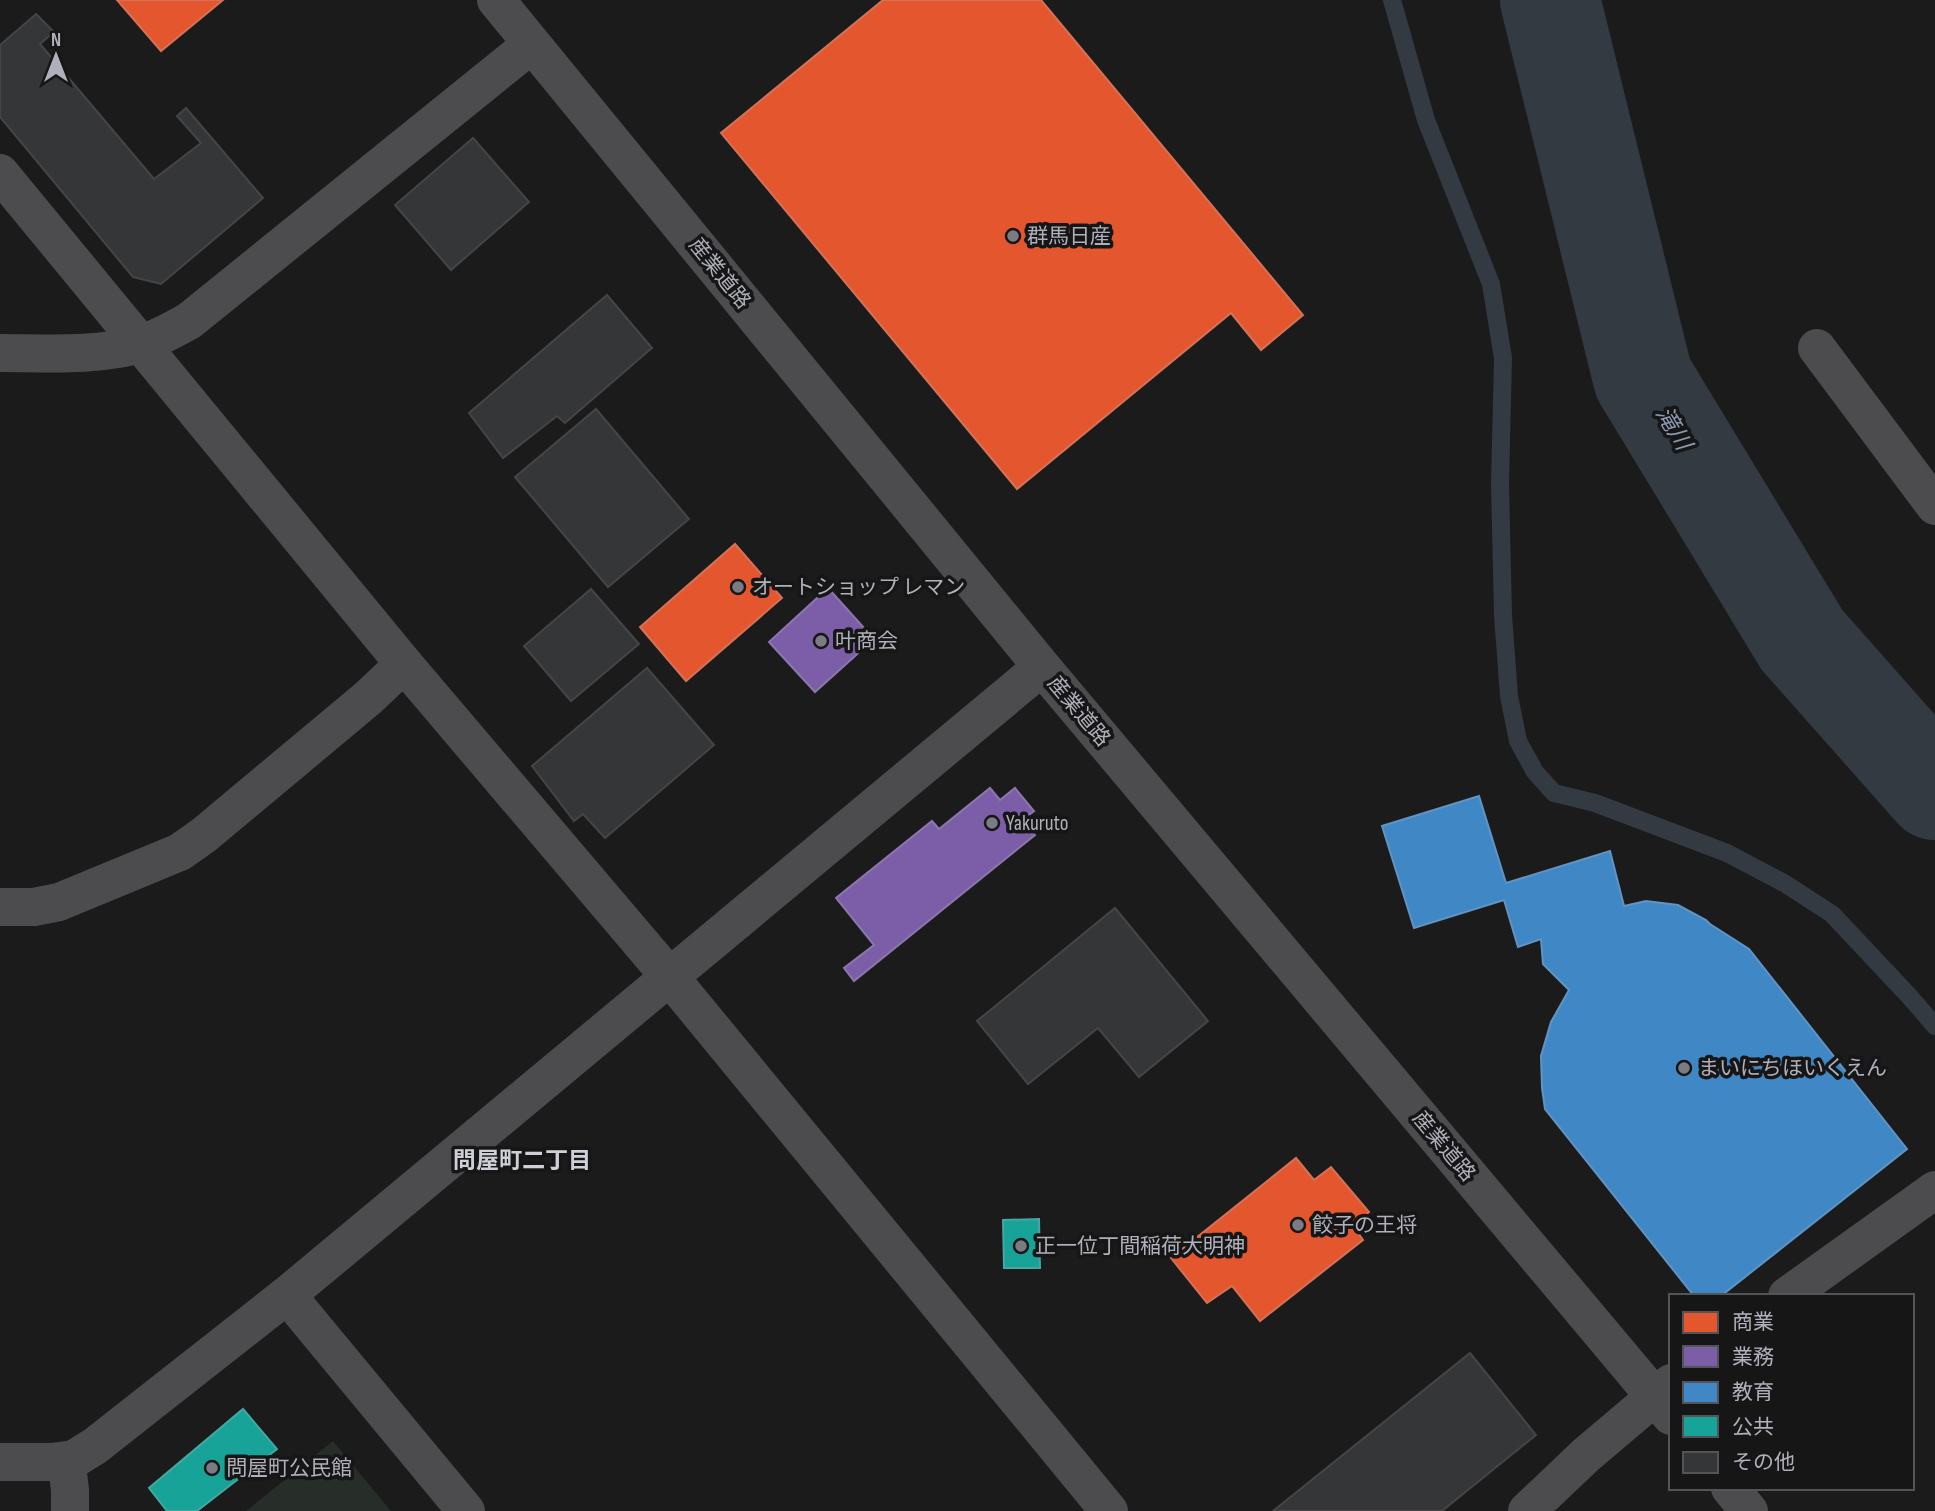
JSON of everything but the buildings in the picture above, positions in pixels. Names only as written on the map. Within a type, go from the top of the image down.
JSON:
[{"type":"street","name":"産業道路","points":[[496,0],[1042,667],[1665,1398]]},
{"type":"street","points":[[0,353],[111,350],[141,343],[189,321],[533,44]]},
{"type":"street","points":[[0,173],[404,664],[669,976],[1109,1511]]},
{"type":"street","points":[[1817,348],[1935,506]]},
{"type":"street","points":[[0,907],[34,907],[59,902],[180,852],[358,707],[404,664]]},
{"type":"street","points":[[70,1511],[67,1465],[287,1295],[1042,667]]},
{"type":"street","points":[[1790,1294],[1935,1190]]},
{"type":"street","points":[[287,1295],[466,1511]]},
{"type":"street","points":[[1527,1511],[1586,1455],[1665,1398]]},
{"type":"street","points":[[0,1462],[74,1459]]},
{"type":"street","points":[[1732,1490],[1749,1511]]},
{"type":"shaded area","points":[[333,1441],[391,1511],[246,1511]]},
{"type":"waterway","points":[[1392,0],[1426,120],[1491,284],[1503,358],[1500,484],[1503,615],[1509,696],[1518,741],[1535,772],[1554,793],[1595,803],[1727,853],[1784,883],[1832,914],[1935,1026]]},
{"type":"waterway","name":"滝川","points":[[1550,0],[1643,378],[1802,640],[1935,790]]},
{"type":"place","name":"群馬日産","points":[[1013,236]]},
{"type":"place","name":"オートショップ レマン","points":[[738,587]]},
{"type":"place","name":"叶商会","points":[[821,641]]},
{"type":"place","name":"Yakuruto","points":[[992,823]]},
{"type":"place","name":"まいにちほいくえん","points":[[1684,1068]]},
{"type":"place","name":"餃子の王将","points":[[1298,1225]]},
{"type":"place","name":"正一位丁間稲荷大明神","points":[[1021,1246]]},
{"type":"place","name":"問屋町公民館","points":[[212,1468]]},
{"type":"district","name":"問屋町二丁目","points":[[522,1160]]}]
